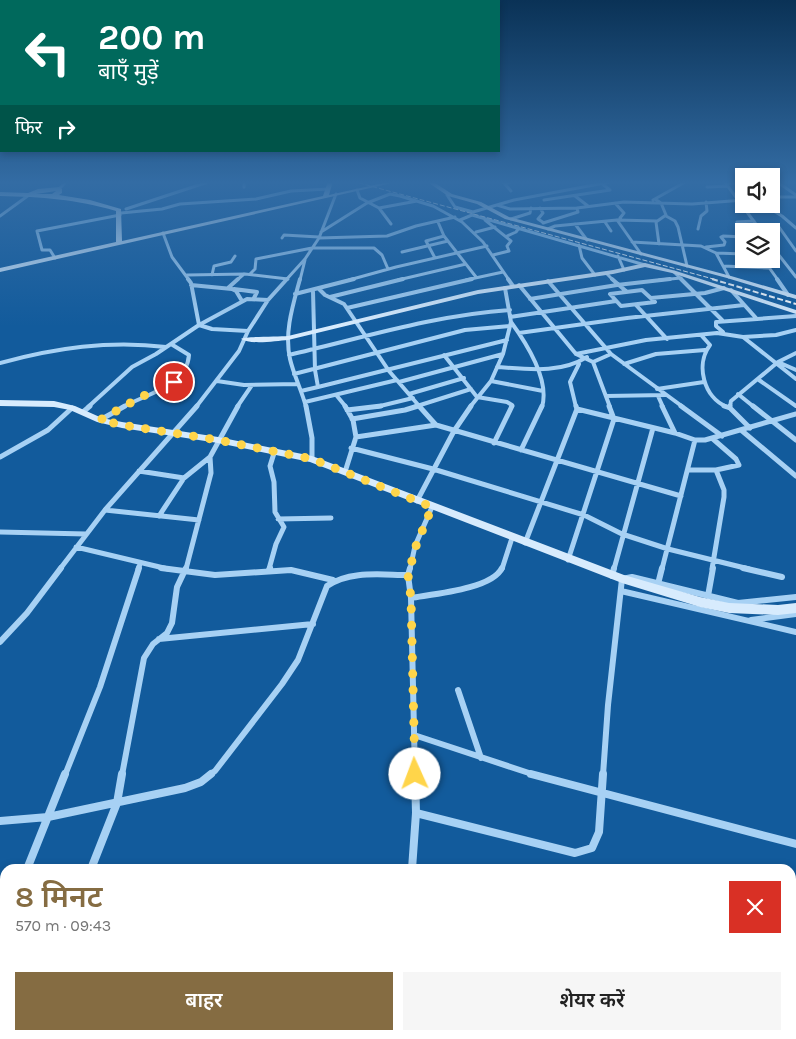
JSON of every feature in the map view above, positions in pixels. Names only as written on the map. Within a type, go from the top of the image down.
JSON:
[{"type":"street","points":[[44,229],[37,231],[42,250],[50,250],[55,258]]},
{"type":"street","points":[[119,229],[119,243]]},
{"type":"street","points":[[0,277],[2,269],[178,229]]},
{"type":"street","points":[[0,642],[27,613],[105,510],[175,433],[217,381],[239,351],[248,332],[268,300],[305,259],[322,229]]},
{"type":"street","points":[[319,236],[330,229]]},
{"type":"street","points":[[282,238],[284,235],[387,236],[408,229]]},
{"type":"street","points":[[441,229],[444,236],[476,277]]},
{"type":"street","points":[[473,229],[487,246],[512,286],[530,299],[544,313],[576,354],[587,357],[593,362],[614,419],[568,560]]},
{"type":"street","points":[[476,232],[485,229]]},
{"type":"street","points":[[492,255],[509,251],[507,246],[511,241],[498,229]]},
{"type":"street","points":[[507,236],[518,229]]},
{"type":"street","points":[[524,229],[674,272],[796,312]]},
{"type":"street","points":[[554,229],[796,297]]},
{"type":"street","points":[[579,229],[587,240]]},
{"type":"street","points":[[625,229],[641,254]]},
{"type":"street","points":[[658,229],[659,244]]},
{"type":"street","points":[[678,229],[687,266]]},
{"type":"street","points":[[780,230],[796,251]]},
{"type":"street","points":[[162,233],[172,257],[191,285],[199,325]]},
{"type":"street","points":[[435,258],[426,241],[444,236]]},
{"type":"street","points":[[632,242],[705,246],[724,245],[725,242],[721,237],[735,237]]},
{"type":"street","points":[[402,252],[448,241]]},
{"type":"street","points":[[579,245],[582,258],[595,275]]},
{"type":"street","points":[[295,294],[314,291],[388,269],[487,246]]},
{"type":"street","points":[[705,246],[716,253],[729,277]]},
{"type":"street","points":[[250,274],[255,269],[256,259],[312,248],[374,248],[382,255],[388,269]]},
{"type":"street","points":[[716,253],[735,254]]},
{"type":"street","points":[[212,275],[214,266],[231,262],[235,256]]},
{"type":"street","points":[[618,256],[624,270]]},
{"type":"street","points":[[780,257],[796,277]]},
{"type":"street","points":[[305,259],[303,273],[295,294],[288,338],[289,355],[305,402],[313,442],[312,459]]},
{"type":"street","points":[[329,297],[466,264]]},
{"type":"street","points":[[245,339],[268,340],[288,338],[478,292],[595,275],[645,265]]},
{"type":"street","points":[[723,266],[735,267]]},
{"type":"street","points":[[769,268],[788,294]]},
{"type":"street","points":[[347,308],[503,272]]},
{"type":"street","points":[[674,272],[722,320]]},
{"type":"street","points":[[606,273],[617,285],[627,292]]},
{"type":"street","points":[[228,288],[244,274]]},
{"type":"street","points":[[186,276],[250,274],[288,279]]},
{"type":"street","points":[[530,299],[617,285],[681,278]]},
{"type":"street","points":[[548,281],[611,354],[722,436]]},
{"type":"street","points":[[191,285],[257,292],[254,298]]},
{"type":"street","points":[[417,501],[454,431],[477,396],[491,382],[507,340],[512,286]]},
{"type":"street","points":[[228,288],[236,291],[242,301]]},
{"type":"street","points":[[320,289],[329,297],[342,302],[389,371],[436,425]]},
{"type":"street","points":[[650,298],[728,289]]},
{"type":"street","points":[[728,289],[756,318]]},
{"type":"street","points":[[642,290],[656,302],[621,306],[610,294],[627,292],[642,290]]},
{"type":"street","points":[[314,291],[314,350],[318,387]]},
{"type":"street","points":[[83,412],[127,370],[199,325],[242,301],[254,298],[268,300]]},
{"type":"street","points":[[294,374],[471,329],[510,322],[544,313],[616,301]]},
{"type":"street","points":[[636,305],[667,338]]},
{"type":"street","points":[[519,332],[744,305]]},
{"type":"street","points":[[289,355],[367,338],[440,319],[478,312],[510,310]]},
{"type":"street","points":[[724,333],[715,323],[722,320],[796,316]]},
{"type":"street","points":[[510,322],[519,332],[536,369],[543,391],[540,412],[522,450]]},
{"type":"street","points":[[199,325],[248,332]]},
{"type":"street","points":[[576,354],[646,340],[724,333],[743,337],[776,335],[796,330]]},
{"type":"street","points":[[624,364],[656,354],[705,350],[710,346],[701,335]]},
{"type":"street","points":[[743,337],[796,380]]},
{"type":"street","points":[[301,390],[389,371],[507,340]]},
{"type":"street","points":[[0,363],[35,354],[104,344],[131,342],[166,347]]},
{"type":"street","points":[[100,420],[141,397],[168,386],[181,374],[188,364],[189,356],[171,344]]},
{"type":"street","points":[[705,350],[704,382],[713,399],[718,404],[730,408],[750,428]]},
{"type":"street","points":[[730,408],[731,401],[738,394],[759,380],[777,363],[796,352]]},
{"type":"street","points":[[305,402],[398,381],[503,354]]},
{"type":"street","points":[[593,362],[611,354]]},
{"type":"street","points":[[444,355],[477,396],[507,402],[512,405],[494,443]]},
{"type":"street","points":[[525,543],[577,409],[570,382],[579,364],[587,357]]},
{"type":"street","points":[[777,363],[796,370]]},
{"type":"street","points":[[497,367],[536,369],[579,364]]},
{"type":"street","points":[[409,394],[464,378]]},
{"type":"street","points":[[759,380],[796,406]]},
{"type":"street","points":[[217,381],[252,385],[298,384]]},
{"type":"street","points":[[491,382],[543,391]]},
{"type":"street","points":[[657,389],[704,382]]},
{"type":"street","points":[[159,516],[184,478],[210,457],[238,405],[252,385]]},
{"type":"street","points":[[352,419],[395,412],[471,389]]},
{"type":"street","points":[[738,394],[796,440]]},
{"type":"street","points":[[606,396],[666,395]]},
{"type":"street","points":[[336,396],[347,410],[356,428],[356,437],[345,472]]},
{"type":"street","points":[[658,396],[675,433]]},
{"type":"street","points":[[347,410],[376,407],[413,398]]},
{"type":"street","points":[[0,403],[54,404],[72,408],[100,420],[122,425],[275,450],[312,459],[612,576],[728,608],[778,610],[796,608]]},
{"type":"street","points":[[0,457],[54,426],[72,408]]},
{"type":"street","points":[[577,409],[675,433],[695,440],[714,439],[796,414]]},
{"type":"street","points":[[356,437],[436,425],[681,496]]},
{"type":"street","points":[[612,576],[622,534],[653,428]]},
{"type":"street","points":[[741,430],[796,476]]},
{"type":"street","points":[[689,470],[716,470],[739,465],[714,439]]},
{"type":"street","points":[[658,584],[689,470],[695,440]]},
{"type":"street","points":[[351,448],[433,469],[584,515],[622,534],[668,549],[782,577]]},
{"type":"street","points":[[269,570],[276,544],[284,527],[274,512],[274,482],[270,466],[275,450]]},
{"type":"street","points":[[93,864],[117,803],[141,669],[148,650],[170,629],[177,586],[184,571],[211,473],[210,457]]},
{"type":"street","points":[[708,596],[724,497],[724,490],[716,470]]},
{"type":"street","points":[[140,471],[184,478]]},
{"type":"street","points":[[412,864],[416,813],[411,598],[408,575],[416,546],[432,507]]},
{"type":"street","points":[[105,510],[199,520]]},
{"type":"street","points":[[278,519],[331,518]]},
{"type":"street","points":[[0,532],[86,534]]},
{"type":"street","points":[[411,598],[476,584],[497,576],[512,538]]},
{"type":"street","points":[[76,547],[140,564],[216,575],[269,570],[294,570],[333,580],[344,577],[408,575]]},
{"type":"street","points":[[29,864],[100,687],[140,564]]},
{"type":"street","points":[[622,579],[632,577],[738,603],[796,597]]},
{"type":"street","points":[[416,813],[575,853],[591,850],[596,845],[599,832],[608,705],[622,579]]},
{"type":"street","points":[[0,821],[48,817],[185,788],[202,782],[215,771],[282,684],[298,660],[322,594],[333,580]]},
{"type":"street","points":[[621,591],[796,632]]},
{"type":"street","points":[[746,620],[796,614]]},
{"type":"street","points":[[158,639],[312,624]]},
{"type":"street","points":[[458,690],[481,758]]},
{"type":"street","points":[[414,735],[481,758],[602,795],[699,817],[796,844]]},
{"type":"railway","points":[[531,229],[717,280]]},
{"type":"railway","points":[[712,279],[796,304]]},
{"type":"route","points":[[174,382],[141,397],[100,420],[275,450],[312,459],[432,507],[416,546],[408,575],[411,598],[415,774]]}]
